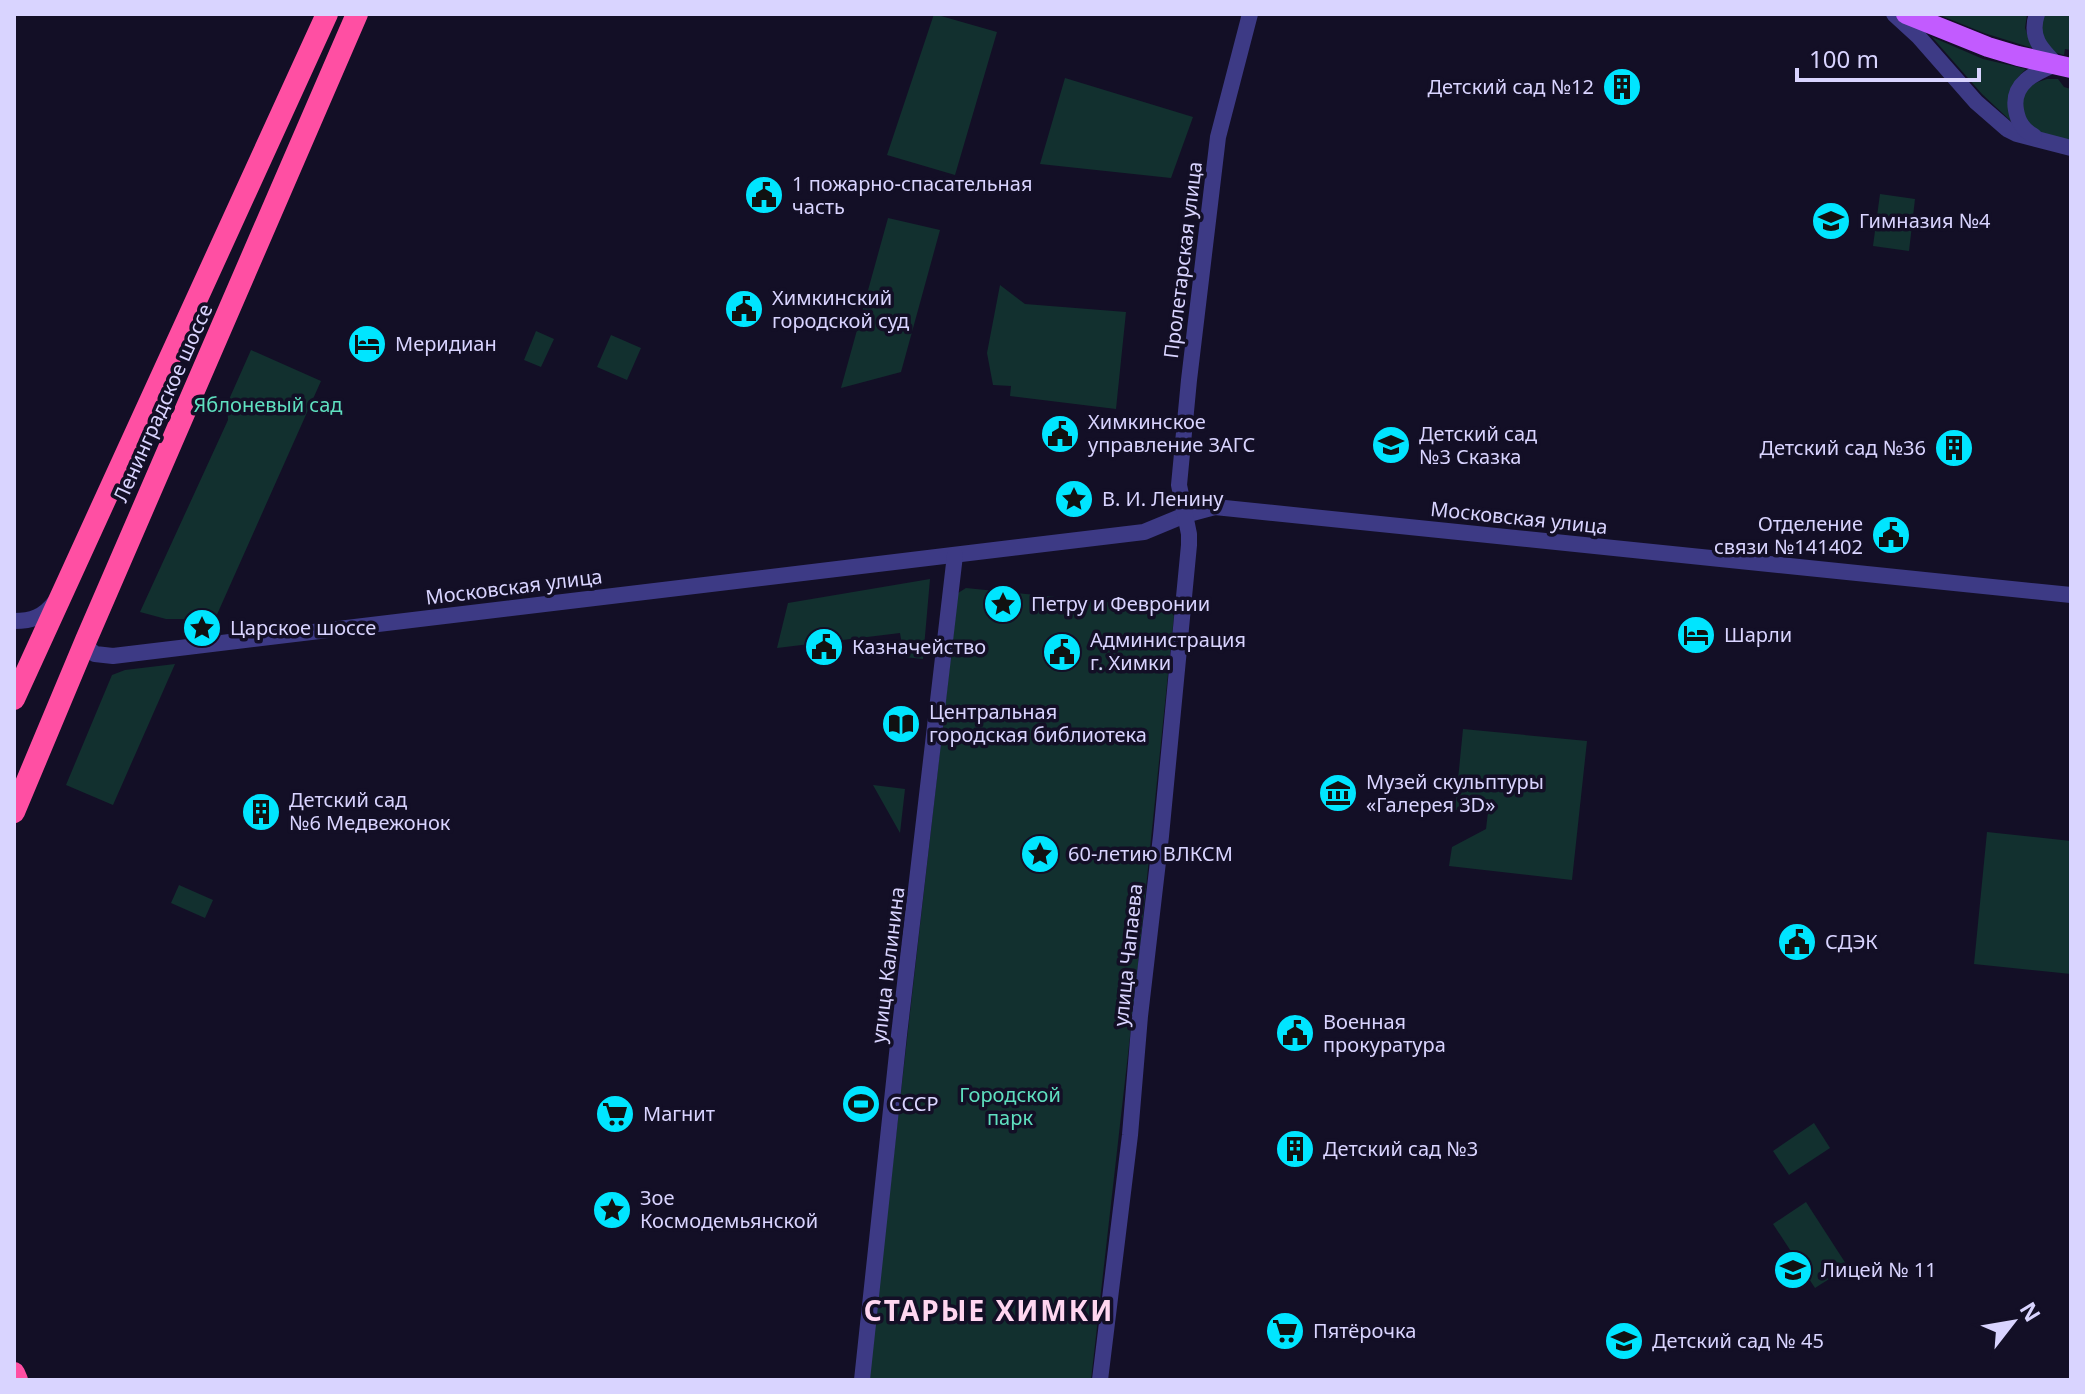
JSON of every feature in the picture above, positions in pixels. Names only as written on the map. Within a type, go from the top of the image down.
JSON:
[{"type":"highway","name":"Ленинградское шоссе","points":[[14,699],[327,14]]},
{"type":"highway","name":"Ленинградское шоссе","points":[[14,812],[357,14]]},
{"type":"highway","points":[[14,1373],[17,1380]]},
{"type":"main road","points":[[1906,14],[1988,47],[2063,66]]},
{"type":"street","name":"Пролетарская улица","points":[[1190,513],[1179,485],[1215,159],[1250,14]]},
{"type":"street","points":[[1894,14],[1992,117],[2017,134],[2071,148]]},
{"type":"street","points":[[2037,14],[2033,29],[2040,48],[2063,66]]},
{"type":"street","points":[[2038,139],[2020,123],[2015,104],[2017,94],[2028,78],[2063,66]]},
{"type":"street","name":"Московская улица","points":[[86,640],[95,654],[113,656],[1144,532],[1190,513],[1215,507],[2071,595]]},
{"type":"street","name":"улица Чапаева","points":[[1100,1380],[1130,1135],[1140,1016],[1163,820],[1190,513]]},
{"type":"street","name":"улица Калинина","points":[[862,1380],[899,1035],[961,554]]},
{"type":"street","points":[[14,621],[29,621],[40,616],[64,592]]},
{"type":"green space","points":[[934,14],[997,32],[955,175],[887,155]]},
{"type":"green space","points":[[1937,14],[2027,14],[2025,28],[2032,48],[1984,33]]},
{"type":"green space","points":[[2043,14],[2071,14],[2071,50],[2065,49],[2064,55],[2053,52],[2041,39]]},
{"type":"green space","points":[[1932,37],[1983,59],[2026,69],[2010,94],[2013,123],[1982,94]]},
{"type":"green space","points":[[1065,78],[1193,117],[1171,178],[1040,164]]},
{"type":"green space","points":[[2047,79],[2058,79],[2064,87],[2071,89],[2071,140],[2039,132],[2025,118],[2022,99],[2025,92]]},
{"type":"green space","points":[[1880,194],[1915,199],[1909,251],[1873,246]]},
{"type":"green space","points":[[888,218],[940,230],[901,372],[841,388]]},
{"type":"green space","points":[[1000,285],[1025,304],[1126,312],[1116,409],[1010,396],[1011,386],[993,385],[987,353]]},
{"type":"green space","points":[[536,331],[554,339],[541,367],[524,360]]},
{"type":"green space","points":[[611,335],[641,348],[627,380],[597,367]]},
{"type":"green space","name":"Яблоневый сад","points":[[251,350],[321,381],[215,619],[166,619],[140,612],[228,420],[227,404]]},
{"type":"green space","points":[[930,579],[923,659],[904,657],[900,633],[777,648],[788,603]]},
{"type":"green space","name":"Городской парк","points":[[966,588],[1164,608],[1174,616],[1091,1380],[868,1380],[958,593]]},
{"type":"green space","points":[[175,664],[113,805],[66,785],[112,675],[125,670]]},
{"type":"green space","points":[[1463,729],[1587,741],[1572,880],[1449,866],[1452,847],[1486,829],[1488,812],[1455,810]]},
{"type":"green space","points":[[873,785],[905,789],[900,833]]},
{"type":"green space","points":[[1987,832],[2071,841],[2071,974],[1974,964]]},
{"type":"green space","points":[[179,885],[213,900],[205,918],[171,903]]},
{"type":"green space","points":[[1814,1123],[1830,1148],[1789,1175],[1773,1151]]},
{"type":"green space","points":[[1806,1202],[1848,1267],[1815,1288],[1773,1224]]},
{"type":"place","name":"Детский сад №12","points":[[1622,87]]},
{"type":"place","name":"1 пожарно-спасательная часть","points":[[764,195]]},
{"type":"place","name":"Гимназия №4","points":[[1831,221]]},
{"type":"place","name":"Химкинский городской суд","points":[[744,309]]},
{"type":"place","name":"Меридиан","points":[[367,344]]},
{"type":"place","name":"Химкинское управление ЗАГС","points":[[1060,434]]},
{"type":"place","name":"Детский сад №3 Сказка","points":[[1391,445]]},
{"type":"place","name":"Детский сад №36","points":[[1954,448]]},
{"type":"place","name":"В. И. Ленину","points":[[1074,499]]},
{"type":"place","name":"Отделение связи №141402","points":[[1891,535]]},
{"type":"place","name":"Петру и Февронии","points":[[1003,604]]},
{"type":"place","name":"Царское шоссе","points":[[202,628]]},
{"type":"place","name":"Шарли","points":[[1696,635]]},
{"type":"place","name":"Казначейство","points":[[824,647]]},
{"type":"place","name":"Администрация г. Химки","points":[[1062,652]]},
{"type":"place","name":"Центральная городская библиотека","points":[[901,724]]},
{"type":"place","name":"Музей скульптуры «Галерея 3D»","points":[[1338,793]]},
{"type":"place","name":"Детский сад №6 Медвежонок","points":[[261,812]]},
{"type":"place","name":"60-летию ВЛКСМ","points":[[1040,854]]},
{"type":"place","name":"СДЭК","points":[[1797,942]]},
{"type":"place","name":"Военная прокуратура","points":[[1295,1033]]},
{"type":"place","name":"СССР","points":[[861,1104]]},
{"type":"place","name":"Магнит","points":[[615,1114]]},
{"type":"place","name":"Детский сад №3","points":[[1295,1149]]},
{"type":"place","name":"Зое Космодемьянской","points":[[612,1210]]},
{"type":"place","name":"Лицей № 11","points":[[1793,1270]]},
{"type":"place","name":"Пятёрочка","points":[[1285,1331]]},
{"type":"place","name":"Детский сад № 45","points":[[1624,1341]]},
{"type":"district","name":"СТАРЫЕ ХИМКИ","points":[[989,1311]]}]
